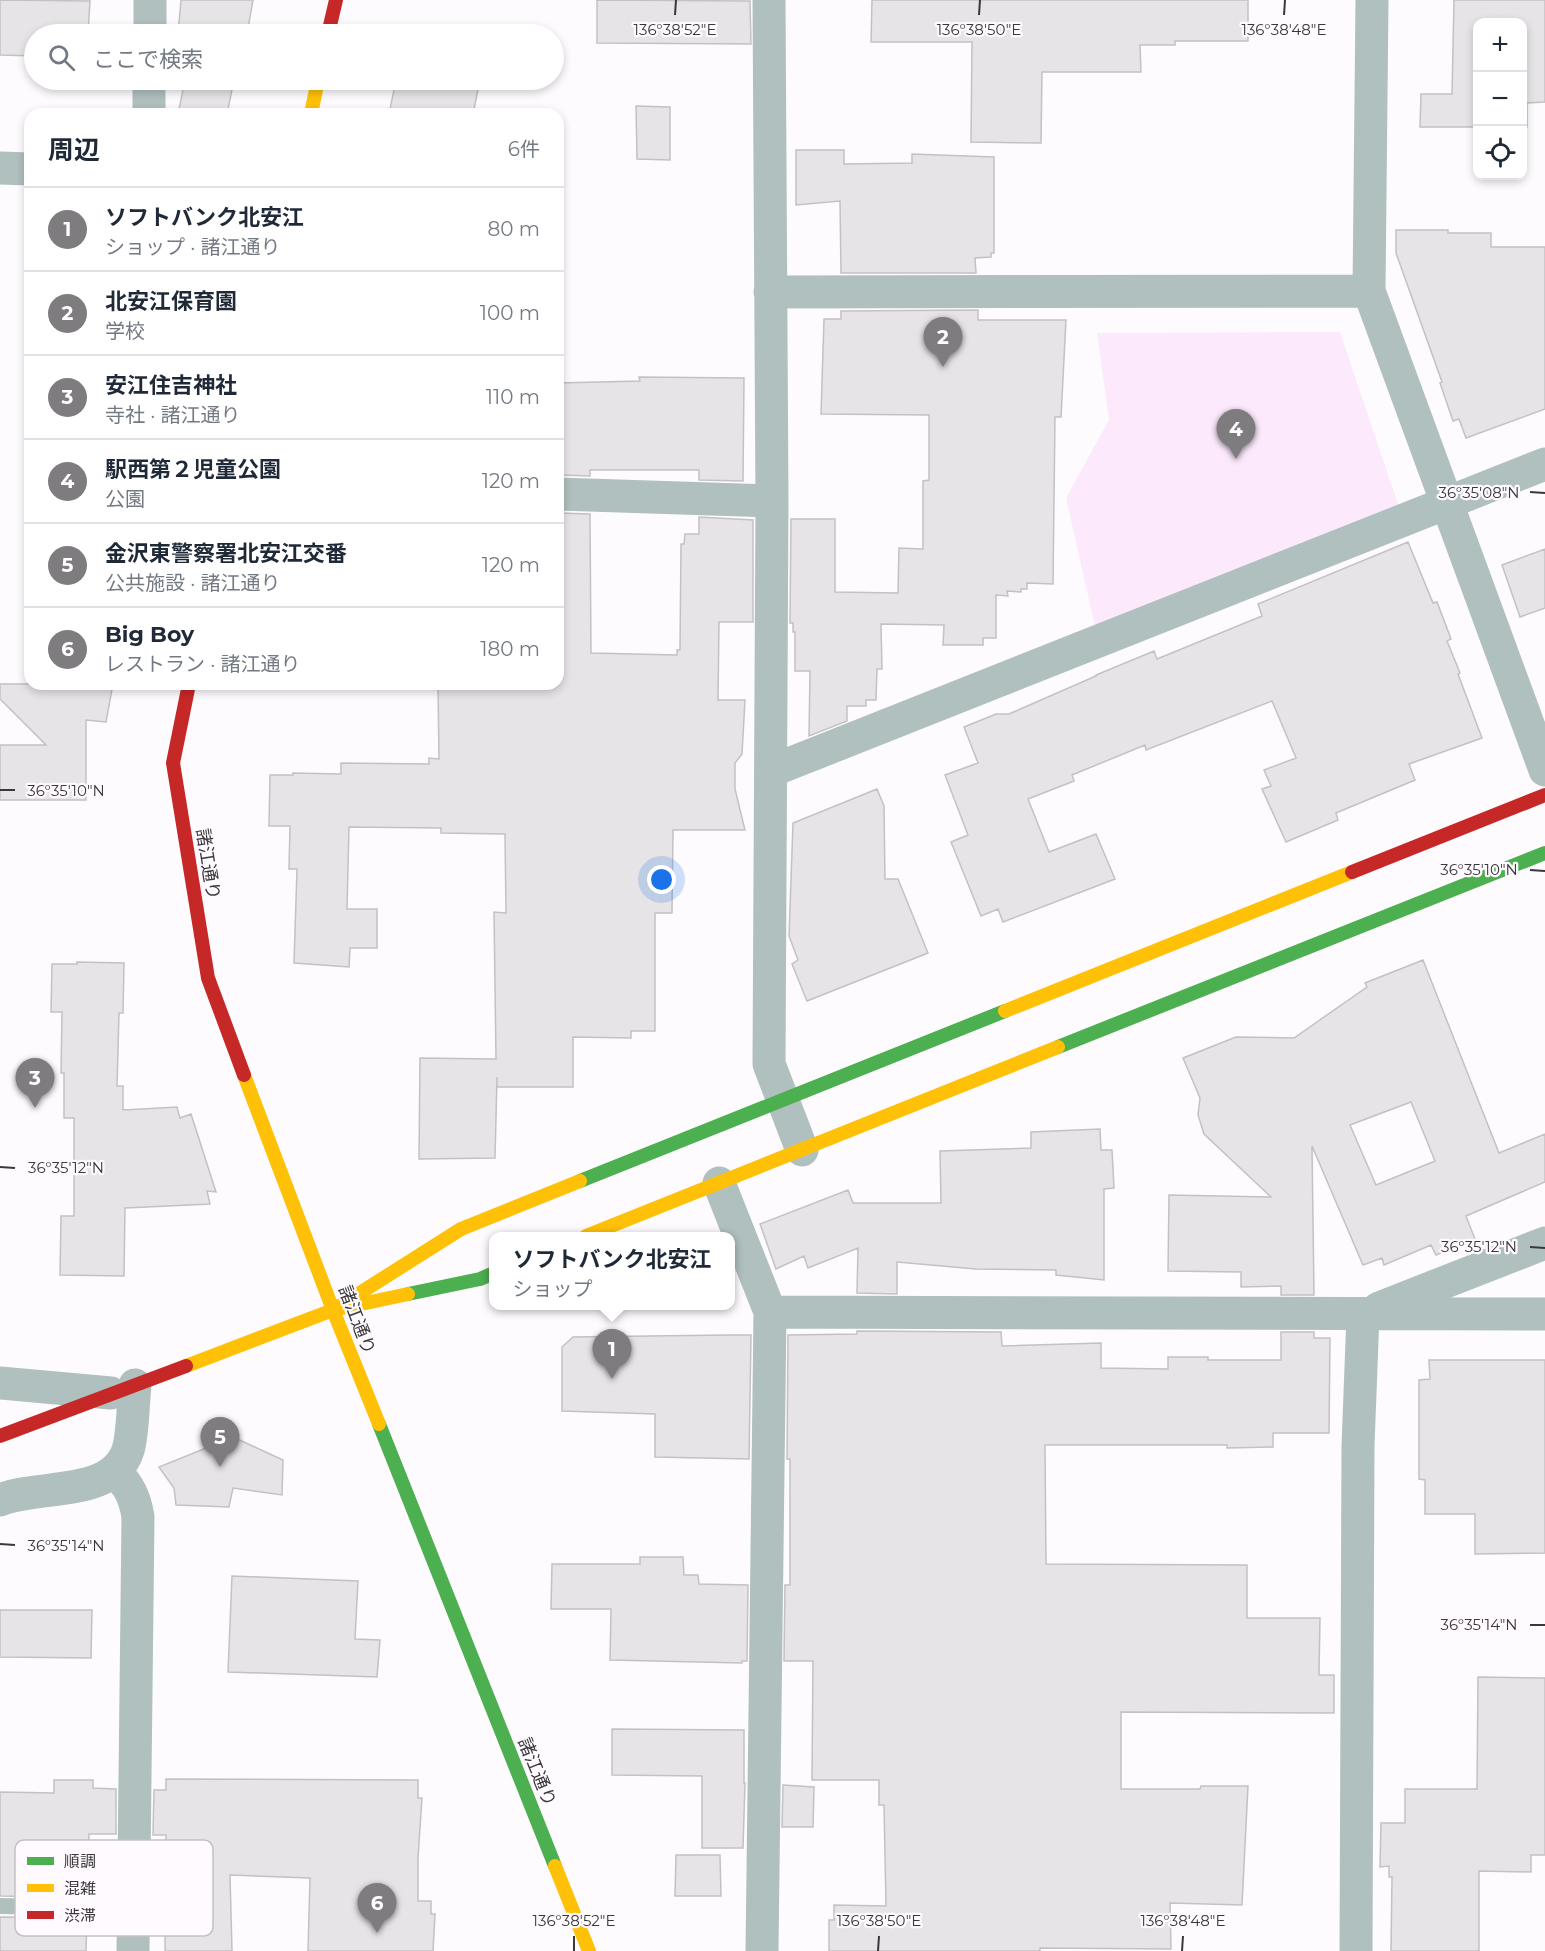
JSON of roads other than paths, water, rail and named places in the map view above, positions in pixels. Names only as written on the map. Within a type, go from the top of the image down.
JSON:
[{"type":"street","points":[[150,0],[150,24]]},
{"type":"street","points":[[330,24],[336,0]]},
{"type":"street","points":[[770,0],[772,501],[769,1064],[802,1150]]},
{"type":"street","points":[[1372,0],[1369,291],[1545,770]]},
{"type":"street","points":[[148,108],[149,90]]},
{"type":"street","points":[[311,108],[316,90]]},
{"type":"street","points":[[0,168],[24,169]]},
{"type":"street","points":[[771,292],[1369,291]]},
{"type":"street","points":[[771,771],[1545,464]]},
{"type":"street","points":[[564,494],[772,501]]},
{"type":"street","name":"諸江通り","points":[[188,690],[173,763],[208,978],[333,1310],[589,1951]]},
{"type":"street","points":[[333,1310],[461,1229],[1545,795]]},
{"type":"street","points":[[596,1232],[1545,853]]},
{"type":"street","points":[[719,1183],[770,1312],[762,1951]]},
{"type":"street","points":[[1363,1314],[1545,1243]]},
{"type":"street","points":[[0,1436],[333,1310],[480,1279],[489,1275]]},
{"type":"street","points":[[770,1312],[1545,1314]]},
{"type":"street","points":[[1356,1951],[1358,1446],[1363,1314]]},
{"type":"street","points":[[0,1383],[123,1389]]},
{"type":"street","points":[[0,1500],[10,1495],[92,1483],[115,1471],[128,1450],[123,1389]]},
{"type":"street","points":[[115,1471],[127,1484],[135,1498],[138,1517],[135,1840]]},
{"type":"street","points":[[133,1936],[133,1951]]},
{"type":"lane","points":[[0,1906],[15,1906]]},
{"type":"place","name":"北安江保育園","points":[[943,367]]},
{"type":"place","name":"駅西第２児童公園","points":[[1236,459]]},
{"type":"place","name":"安江住吉神社","points":[[35,1108]]},
{"type":"place","name":"ソフトバンク北安江","points":[[612,1379]]},
{"type":"place","name":"金沢東警察署北安江交番","points":[[220,1467]]},
{"type":"place","name":"Big Boy","points":[[377,1933]]}]
